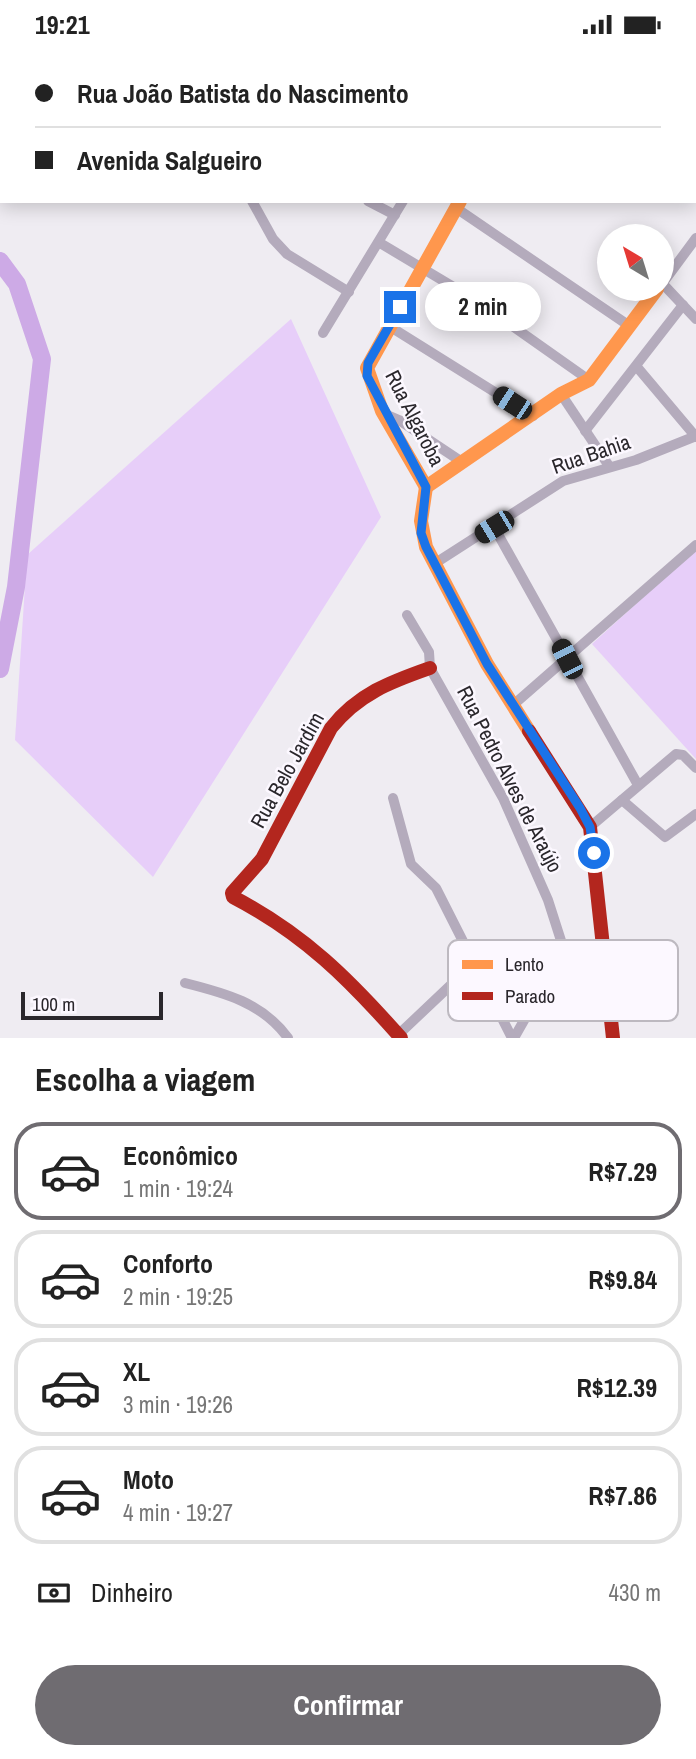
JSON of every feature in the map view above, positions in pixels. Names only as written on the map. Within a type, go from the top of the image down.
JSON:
[{"type":"street","points":[[253,203],[273,239],[286,254],[349,292]]},
{"type":"street","points":[[372,203],[395,215]]},
{"type":"street","points":[[323,333],[402,203]]},
{"type":"street","points":[[533,415],[389,326],[458,205],[628,325]]},
{"type":"street","points":[[674,267],[696,238]]},
{"type":"street","points":[[380,243],[477,301],[589,380]]},
{"type":"street","points":[[674,296],[696,319]]},
{"type":"street","points":[[602,940],[590,827],[512,706],[434,564],[421,533],[426,487],[561,394],[589,380],[647,301]]},
{"type":"street","points":[[585,431],[683,305]]},
{"type":"street","name":"Rua Algaroba","points":[[389,326],[367,368],[367,376],[426,487]]},
{"type":"street","points":[[637,366],[696,437]]},
{"type":"street","points":[[561,394],[609,466]]},
{"type":"street","points":[[385,414],[462,462]]},
{"type":"street","name":"Rua Bahia","points":[[434,564],[563,481],[636,460],[696,437]]},
{"type":"street","points":[[494,527],[638,786]]},
{"type":"street","points":[[512,706],[696,545]]},
{"type":"street","name":"Rua Pedro Alves de Araújo","points":[[407,615],[429,652],[430,668],[503,798],[548,899],[561,940]]},
{"type":"street","name":"Rua Belo Jardim","points":[[399,1036],[367,997],[337,969],[280,921],[233,897],[232,891],[262,859],[331,728],[343,711],[379,685],[430,668]]},
{"type":"street","points":[[590,827],[677,754],[696,768]]},
{"type":"street","points":[[393,798],[411,864],[436,888],[461,940]]},
{"type":"street","points":[[622,800],[665,837],[696,814]]},
{"type":"street","points":[[185,983],[243,1000],[269,1017],[288,1038]]},
{"type":"street","points":[[399,1036],[448,988]]},
{"type":"street","points":[[503,1021],[512,1038]]},
{"type":"street","points":[[512,1038],[522,1021]]},
{"type":"shaded area","points":[[291,319],[381,517],[153,877],[15,740],[27,555]]},
{"type":"shaded area","points":[[696,549],[696,759],[592,644]]},
{"type":"waterway","points":[[0,261],[17,284],[42,359],[16,587],[0,669]]},
{"type":"traffic: slow","points":[[426,487],[382,411],[367,368],[459,203]]},
{"type":"traffic: slow","points":[[426,487],[561,394],[589,380],[648,301]]},
{"type":"traffic: slow","points":[[426,487],[421,521],[426,547],[487,664],[529,731]]},
{"type":"traffic: jam","points":[[401,1038],[363,996],[324,959],[282,926],[233,897],[232,893],[262,859],[331,728],[341,716],[376,691],[401,678],[430,668]]},
{"type":"traffic: jam","points":[[529,731],[590,827],[602,940]]},
{"type":"traffic: jam","points":[[611,1021],[613,1038]]},
{"type":"route","points":[[400,307],[368,363],[367,376],[426,487],[421,533],[487,664],[580,808],[590,827],[594,853]]}]
